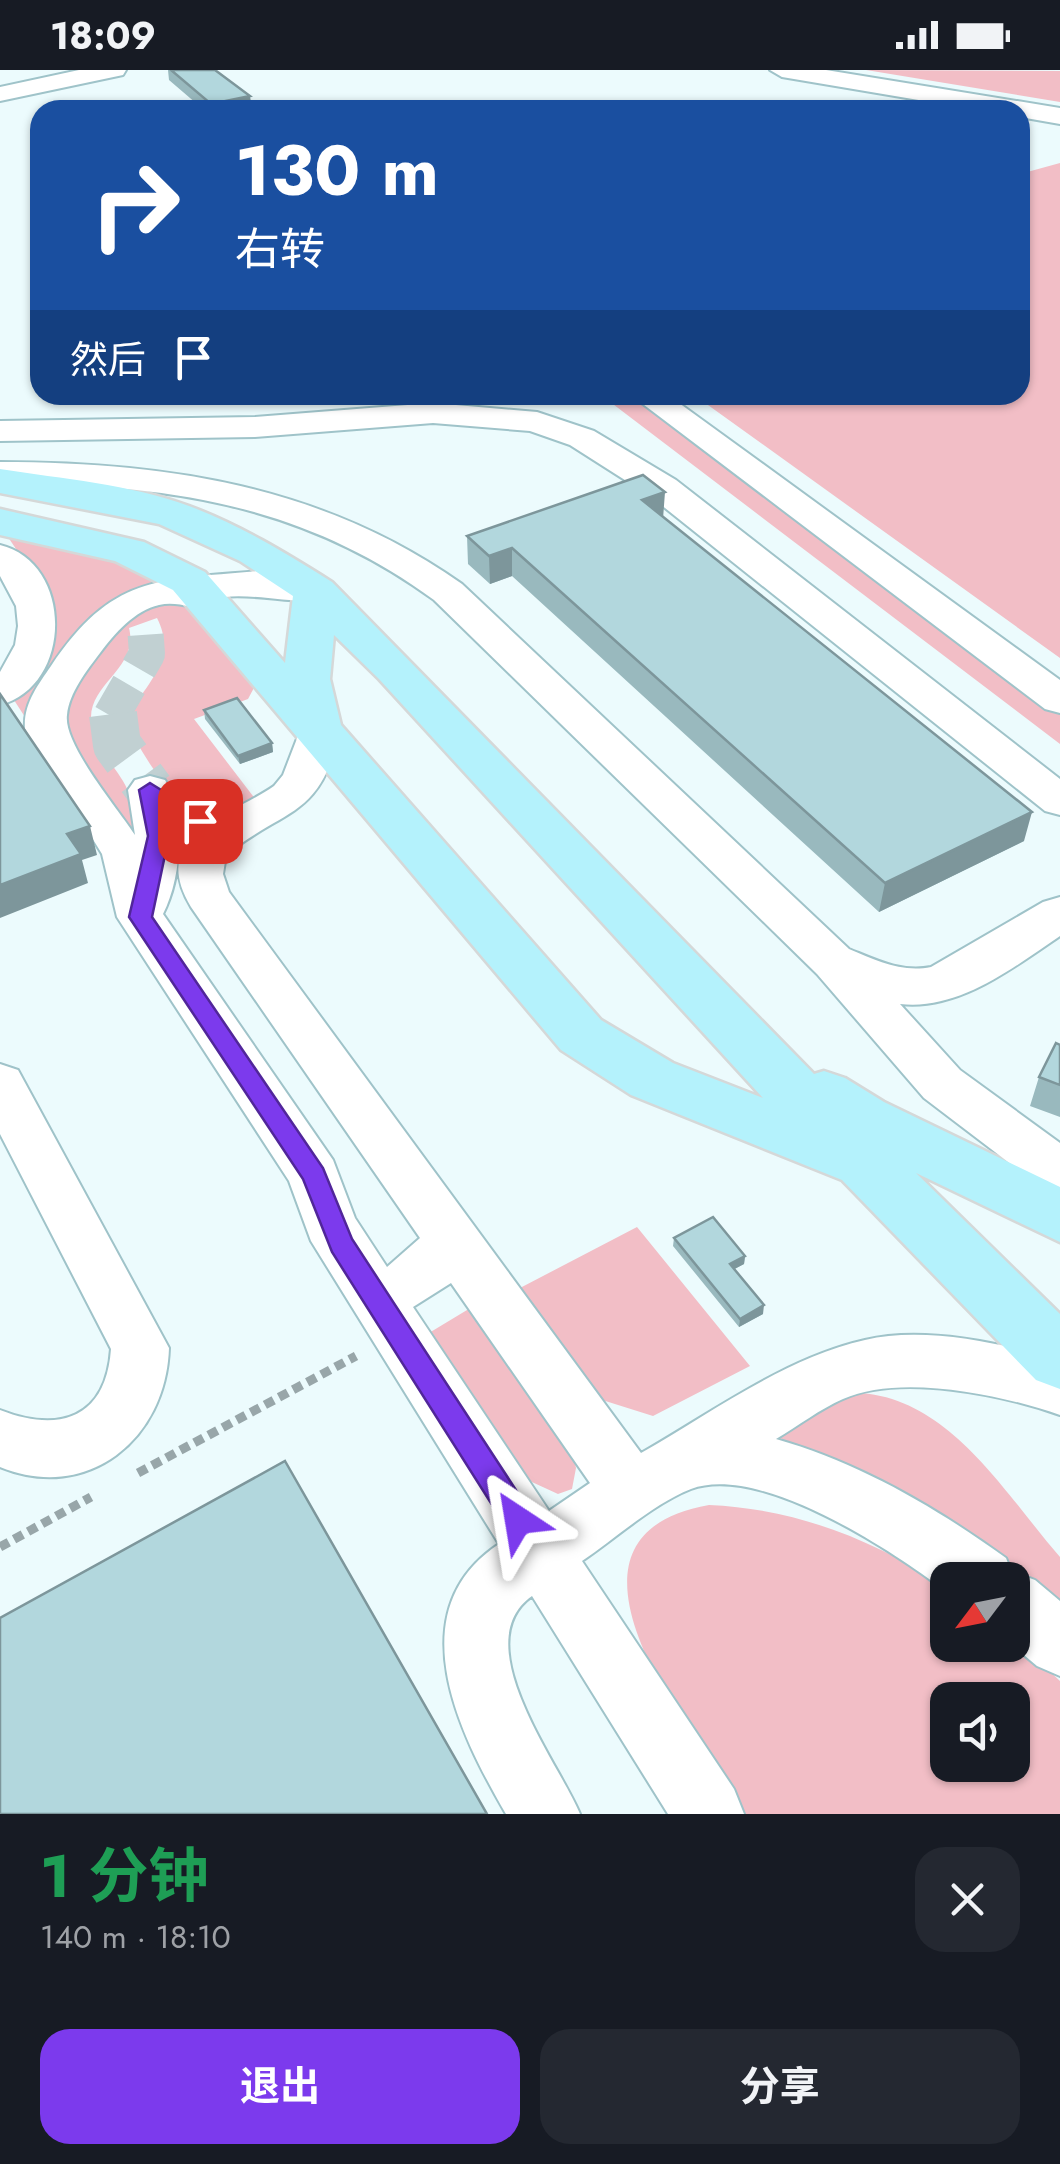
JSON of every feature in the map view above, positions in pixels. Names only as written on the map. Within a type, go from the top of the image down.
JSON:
[{"type":"main road","points":[[0,482],[128,502],[174,515],[255,552],[316,591],[395,669],[717,1014],[1060,1359]]},
{"type":"main road","points":[[0,522],[129,550],[164,565],[318,732],[581,1034],[652,1079],[864,1164]]},
{"type":"main road","points":[[316,591],[307,667],[318,732]]},
{"type":"main road","points":[[717,1014],[810,1085],[863,1119],[1060,1216]]},
{"type":"street","points":[[0,94],[114,70]]},
{"type":"street","points":[[782,70],[963,100]]},
{"type":"street","points":[[65,100],[67,80]]},
{"type":"street","points":[[1030,111],[1060,116]]},
{"type":"street","points":[[661,405],[1060,700]]},
{"type":"street","points":[[0,431],[255,426],[434,413],[495,415],[537,422],[582,438],[663,488],[1060,800]]},
{"type":"street","points":[[0,472],[86,474],[201,490],[340,528],[390,550],[448,592],[832,960],[942,1084],[1060,1172]]},
{"type":"street","points":[[0,556],[30,594],[39,634],[29,668],[0,692]]},
{"type":"street","points":[[316,591],[258,582],[123,605],[101,622],[48,703],[43,720],[56,750],[124,854],[140,917],[314,1175],[330,1225],[709,1814]]},
{"type":"street","points":[[318,732],[299,784],[281,802],[247,818],[202,855],[198,877],[207,896],[632,1491]]},
{"type":"street","points":[[140,917],[158,836],[150,790],[182,816],[200,821],[247,818]]},
{"type":"street","points":[[832,960],[869,977],[925,987],[954,976],[1060,914]]},
{"type":"street","points":[[0,1084],[140,1348],[142,1369],[136,1392],[123,1414],[79,1445],[51,1451],[25,1450],[0,1438]]},
{"type":"street","points":[[386,1314],[441,1256],[450,1237]]},
{"type":"street","points":[[545,1814],[507,1749],[485,1698],[476,1647],[482,1607],[498,1581],[632,1491],[826,1378],[867,1365],[918,1362],[1030,1378],[1060,1388]]},
{"type":"street","points":[[684,1460],[745,1460],[815,1482],[881,1512],[956,1562]]},
{"type":"street","points":[[1030,1618],[1060,1643]]},
{"type":"path","points":[[130,1477],[386,1314]]},
{"type":"path","points":[[0,1547],[96,1495]]},
{"type":"shaded area","points":[[866,70],[1060,71],[1060,102]]},
{"type":"shaded area","points":[[1060,163],[1060,658],[708,405],[1030,405],[1030,171]]},
{"type":"shaded area","points":[[614,405],[644,405],[1060,714],[1060,744]]},
{"type":"shaded area","points":[[4,531],[87,549],[167,581],[114,600],[95,614],[66,649],[25,717],[12,697],[38,582]]},
{"type":"shaded area","points":[[181,599],[256,684],[248,699],[194,719],[256,800],[223,808],[195,804],[160,778],[139,745],[129,713],[152,680],[162,657],[164,645],[157,618],[129,628],[127,653],[99,694],[91,717],[95,738],[131,798],[134,839],[64,736],[59,710],[125,614]]},
{"type":"shaded area","points":[[637,1227],[750,1366],[653,1416],[599,1399],[520,1288]]},
{"type":"shaded area","points":[[472,1307],[571,1445],[576,1468],[572,1489],[558,1494],[521,1477],[424,1336]]},
{"type":"shaded area","points":[[862,1393],[894,1400],[923,1413],[974,1454],[1060,1557],[1060,1620],[1030,1595],[1030,1562],[979,1562],[755,1441],[839,1397]]},
{"type":"shaded area","points":[[709,1505],[804,1520],[863,1541],[919,1570],[930,1577],[930,1662],[1030,1662],[1030,1653],[1060,1681],[1060,1814],[743,1814],[663,1689],[640,1641],[628,1595],[632,1555],[657,1524]]},
{"type":"building","points":[[171,70],[215,70],[250,96],[206,100]]},
{"type":"building","points":[[643,475],[665,492],[642,500],[1032,812],[885,883],[512,548],[489,556],[467,536]]},
{"type":"building","points":[[0,694],[90,826],[67,834],[81,854],[0,885]]},
{"type":"building","points":[[237,698],[272,743],[238,756],[204,710]]},
{"type":"building","points":[[1056,1043],[1060,1045],[1060,1085],[1039,1077]]},
{"type":"building","points":[[713,1217],[745,1256],[730,1264],[764,1305],[740,1319],[674,1238]]},
{"type":"building","points":[[285,1461],[487,1814],[0,1814],[0,1618]]},
{"type":"tunnel","points":[[111,716],[147,654],[145,626]]},
{"type":"tunnel","points":[[113,714],[117,745],[150,790]]},
{"type":"route","points":[[200,821],[182,816],[150,790],[158,836],[140,917],[314,1175],[330,1225],[341,1244],[518,1520]]}]
